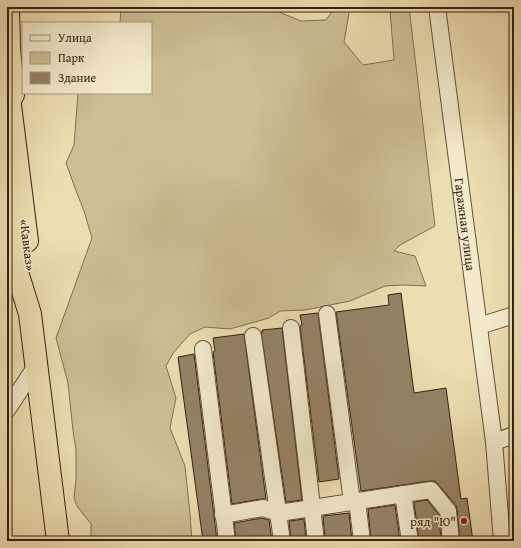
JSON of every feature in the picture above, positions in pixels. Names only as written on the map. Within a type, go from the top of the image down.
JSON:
[{"type":"highway","points":[[8,7],[15,208]]},
{"type":"highway","name":"«Кавказ»","points":[[7,81],[15,208],[32,281],[30,314],[58,541]]},
{"type":"highway","name":"«Кавказ»","points":[[15,208],[9,238],[17,272],[30,314]]},
{"type":"street","name":"Гаражная улица","points":[[437,7],[494,442],[502,541]]},
{"type":"street","points":[[327,314],[354,502],[362,541]]},
{"type":"street","points":[[479,326],[514,314]]},
{"type":"street","points":[[291,328],[316,541]]},
{"type":"street","points":[[253,336],[282,541]]},
{"type":"street","points":[[203,349],[227,541]]},
{"type":"street","points":[[7,410],[36,366]]},
{"type":"street","points":[[494,442],[514,435]]},
{"type":"street","points":[[223,515],[263,508],[279,513],[431,490],[448,511],[451,541]]},
{"type":"street","points":[[404,494],[410,541]]},
{"type":"green space","points":[[121,7],[267,7],[301,21],[326,20],[335,7],[350,7],[344,42],[363,65],[394,60],[390,10],[409,7],[435,226],[400,245],[394,251],[415,256],[426,286],[385,286],[350,301],[305,310],[280,311],[269,318],[230,329],[205,327],[190,334],[174,352],[166,366],[176,398],[170,428],[185,466],[192,541],[91,541],[91,524],[77,506],[74,498],[76,480],[76,450],[68,383],[56,338],[92,238],[84,211],[66,163],[74,145],[78,94],[152,94],[152,22],[120,22]]},
{"type":"building","points":[[401,293],[414,393],[446,388],[461,499],[467,498],[473,541],[460,541],[456,505],[435,481],[361,491],[336,312],[389,305],[388,295]]},
{"type":"building","points":[[318,313],[339,479],[319,482],[300,326],[302,325],[300,315]]},
{"type":"building","points":[[282,328],[302,500],[286,502],[261,332],[263,332],[262,330]]},
{"type":"building","points":[[244,334],[266,499],[232,504],[213,352],[215,351],[213,338]]},
{"type":"building","points":[[194,354],[217,541],[203,541],[178,357]]},
{"type":"building","points":[[427,500],[439,515],[441,541],[419,541],[414,502]]},
{"type":"building","points":[[395,505],[400,541],[371,541],[368,509]]},
{"type":"building","points":[[349,513],[352,541],[325,541],[323,516]]},
{"type":"building","points":[[262,518],[269,520],[272,541],[236,541],[234,523]]},
{"type":"building","points":[[304,519],[306,541],[291,541],[289,521]]},
{"type":"place","name":"ряд \"Ю\"","points":[[464,521]]}]
